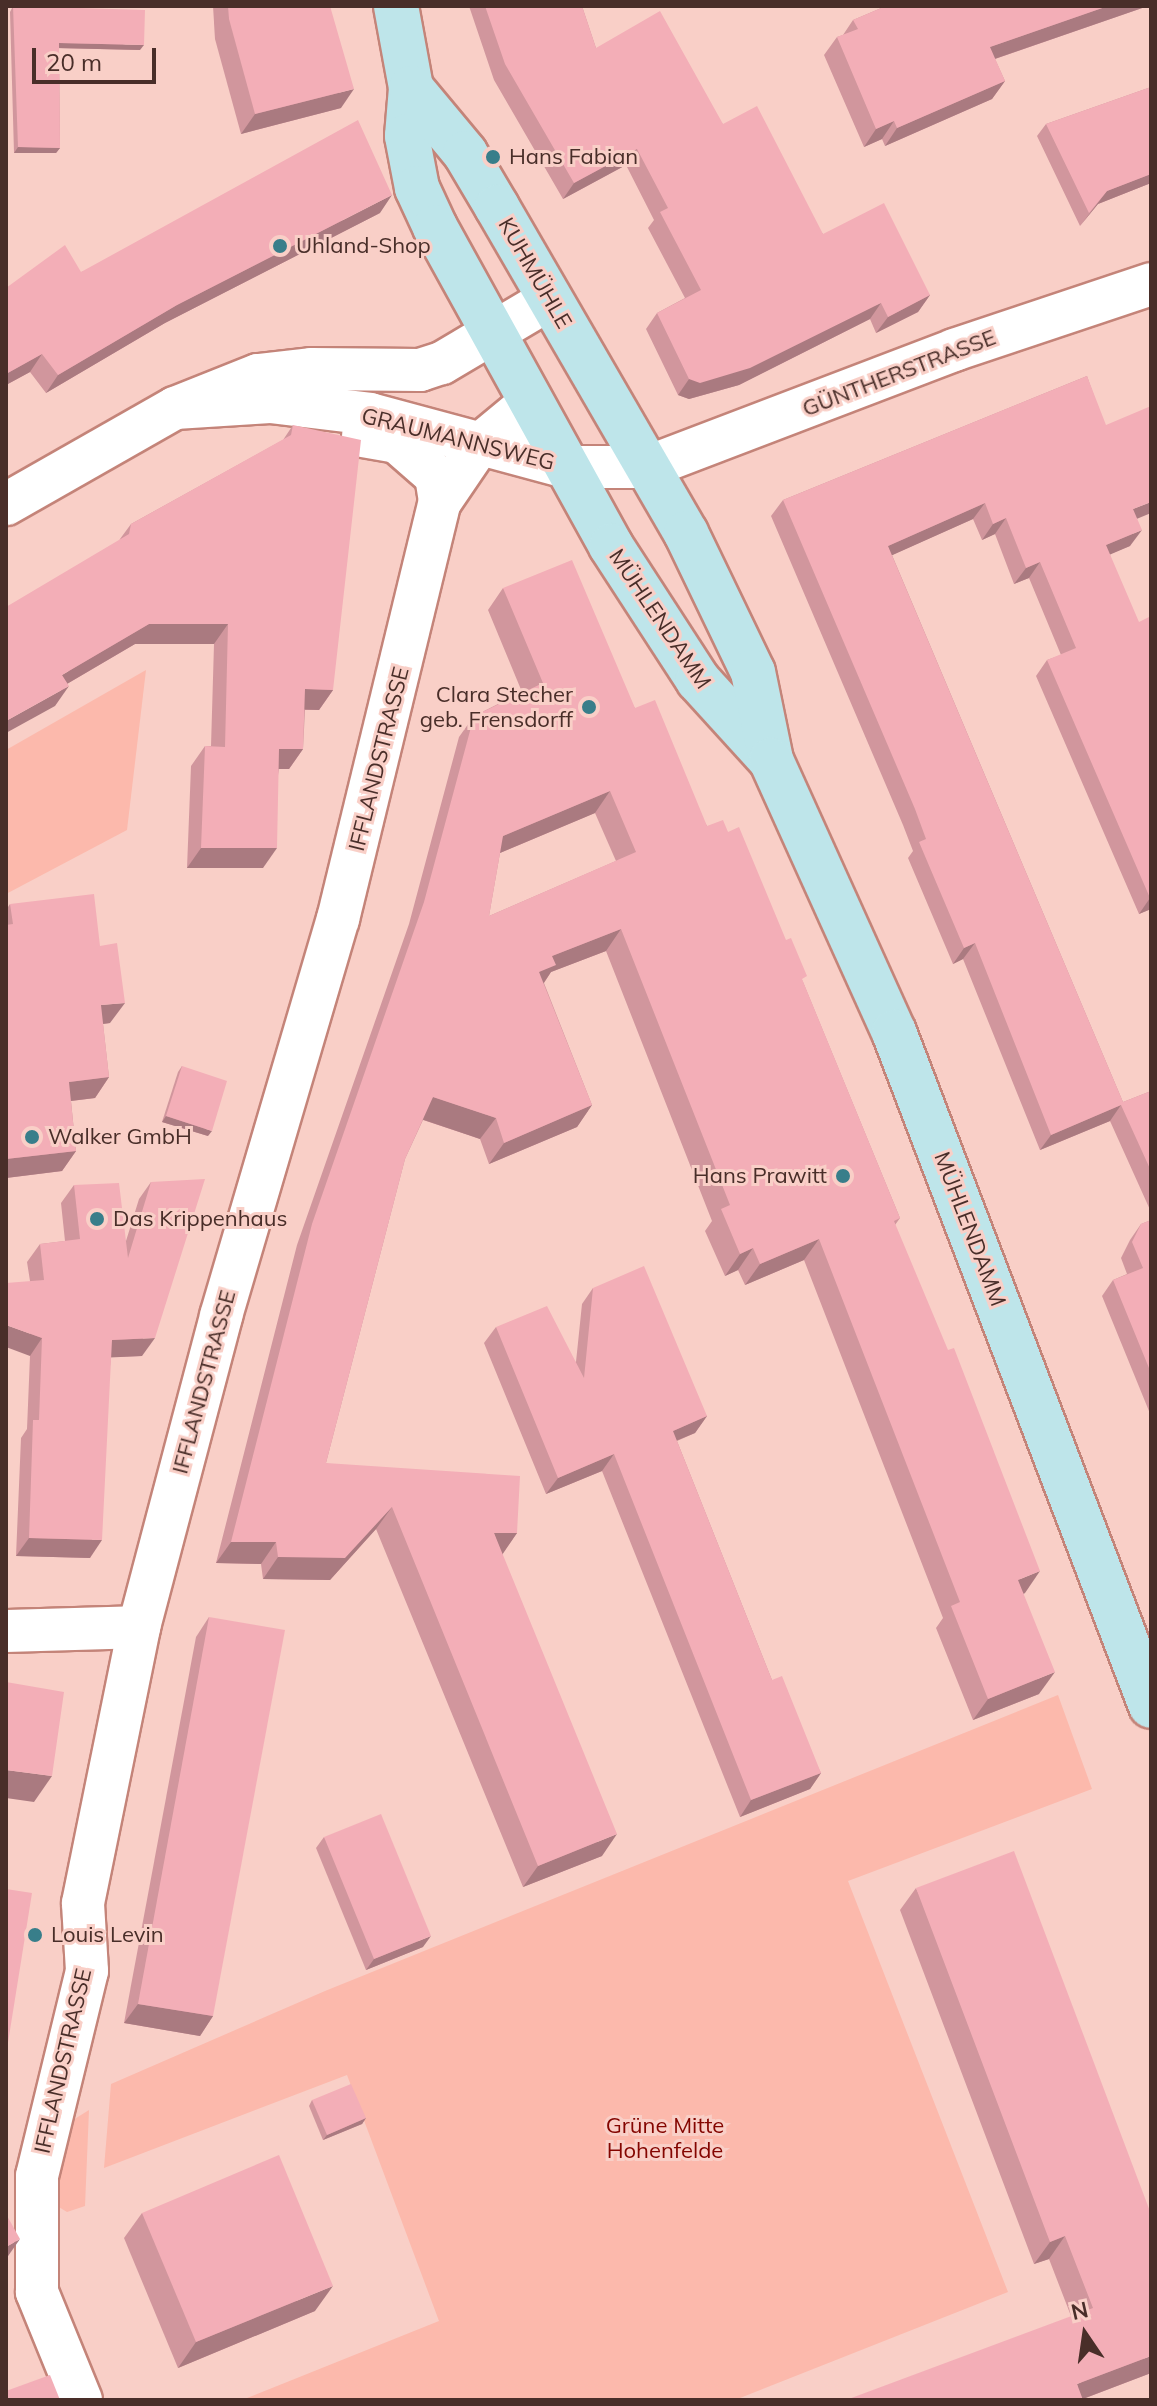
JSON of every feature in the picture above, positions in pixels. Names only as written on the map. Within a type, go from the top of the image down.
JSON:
[{"type":"main road","name":"KUHMÜHLE","points":[[396,6],[411,88],[407,136],[417,188],[491,334],[566,467]]},
{"type":"main road","name":"KUHMÜHLE","points":[[411,88],[465,153],[648,467]]},
{"type":"main road","name":"MÜHLENDAMM","points":[[566,467],[698,680],[771,760]]},
{"type":"main road","name":"MÜHLENDAMM","points":[[648,467],[753,672],[771,760],[894,1032],[1151,1706]]},
{"type":"street","name":"GÜNTHERSTRASSE","points":[[648,467],[954,350],[1151,284]]},
{"type":"street","name":"GRAUMANNSWEG","points":[[6,504],[175,408],[258,375],[311,369],[420,370],[442,363],[550,299]]},
{"type":"street","name":"GRAUMANNSWEG","points":[[175,408],[270,402],[370,414],[478,446],[566,467],[648,467]]},
{"type":"street","name":"GRAUMANNSWEG","points":[[270,402],[309,426],[397,442],[436,476],[440,502]]},
{"type":"street","name":"IFFLANDSTRASSE","points":[[81,2400],[22,2299],[37,2176],[87,1971],[83,1903],[139,1627],[221,1316],[338,919],[440,502],[478,446],[530,403]]},
{"type":"street","points":[[6,1631],[139,1627]]},
{"type":"green space","points":[[146,670],[127,830],[6,894],[6,750]]},
{"type":"green space","name":"Grüne Mitte Hohenfelde","points":[[1058,1695],[1092,1789],[848,1881],[1008,2292],[735,2400],[242,2400],[439,2321],[347,2075],[104,2168],[111,2084],[325,1991]]},
{"type":"green space","points":[[89,2110],[85,2206],[67,2212],[49,2201],[65,2135],[73,2120]]},
{"type":"building","points":[[13,6],[145,10],[144,45],[59,43],[60,148],[18,147]]},
{"type":"building","points":[[228,6],[330,6],[354,89],[255,114]]},
{"type":"building","points":[[485,6],[582,6],[596,48],[660,11],[723,124],[757,106],[823,234],[884,203],[930,295],[888,317],[881,303],[750,368],[700,383],[689,379],[657,313],[701,290],[660,212],[668,208],[637,149],[574,183],[505,64]]},
{"type":"building","points":[[886,6],[1108,6],[990,47],[1005,81],[897,128],[894,121],[876,129],[837,37],[858,29],[853,20]]},
{"type":"building","points":[[1151,87],[1151,174],[1107,191],[1089,213],[1046,124]]},
{"type":"building","points":[[358,120],[392,195],[177,305],[58,375],[42,354],[6,374],[6,288],[65,245],[81,272]]},
{"type":"building","points":[[1087,376],[1106,425],[1151,406],[1151,502],[1133,509],[1142,530],[1106,545],[1139,622],[1151,616],[1151,898],[1047,660],[1076,648],[1040,562],[1026,568],[1006,518],[993,524],[985,503],[888,546],[1123,1102],[1151,1091],[1151,1171],[1121,1105],[1051,1135],[975,943],[964,948],[919,842],[926,839],[915,809],[783,500]]},
{"type":"building","points":[[293,425],[361,440],[333,690],[305,689],[303,749],[279,749],[277,848],[201,848],[205,746],[225,747],[228,624],[149,624],[62,675],[69,686],[6,721],[6,607],[129,534],[131,524],[291,435]]},
{"type":"building","points":[[572,560],[635,708],[655,700],[707,826],[723,820],[728,832],[739,827],[786,940],[791,938],[807,976],[802,979],[900,1218],[894,1221],[948,1350],[954,1348],[1040,1571],[1018,1580],[1055,1672],[988,1699],[951,1606],[960,1602],[819,1239],[760,1264],[753,1248],[740,1254],[721,1209],[730,1205],[621,929],[552,956],[556,965],[539,972],[592,1105],[504,1143],[496,1118],[433,1097],[405,1159],[326,1463],[520,1476],[517,1533],[494,1533],[617,1834],[538,1866],[392,1507],[345,1558],[278,1557],[276,1542],[231,1542],[312,1224],[424,902],[474,716],[543,683],[503,588]],"holes":[[[610,791],[636,852],[489,916],[503,836]]]},
{"type":"building","points":[[94,894],[100,946],[117,943],[125,1003],[101,1005],[109,1077],[69,1082],[76,1151],[6,1159],[6,925],[13,924],[10,904]]},
{"type":"building","points":[[182,1066],[227,1081],[212,1131],[166,1116]]},
{"type":"building","points":[[205,1179],[155,1338],[112,1340],[102,1540],[29,1538],[33,1420],[39,1420],[42,1338],[6,1325],[6,1283],[44,1280],[40,1244],[80,1239],[74,1185],[119,1183],[128,1258],[151,1182]]},
{"type":"building","points":[[1151,1220],[1151,1373],[1113,1280],[1143,1268],[1132,1242],[1141,1224]]},
{"type":"building","points":[[644,1266],[707,1416],[673,1431],[772,1680],[782,1676],[821,1773],[751,1800],[614,1454],[558,1478],[496,1327],[547,1306],[584,1378],[593,1288]]},
{"type":"building","points":[[209,1617],[285,1630],[213,2016],[138,2004]]},
{"type":"building","points":[[6,1682],[64,1692],[52,1776],[6,1770]]},
{"type":"building","points":[[381,1814],[431,1936],[374,1959],[324,1837]]},
{"type":"building","points":[[1014,1851],[1151,2214],[1151,2356],[1077,2384],[1083,2400],[846,2400],[1093,2308],[1065,2236],[1050,2242],[916,1888]]},
{"type":"building","points":[[6,1889],[32,1893],[6,2055]]},
{"type":"building","points":[[351,2084],[366,2118],[327,2135],[312,2100]]},
{"type":"building","points":[[279,2155],[333,2286],[196,2342],[142,2213]]},
{"type":"building","points":[[6,2214],[20,2239],[6,2247]]},
{"type":"building","points":[[50,2375],[60,2400],[6,2400],[6,2391]]},
{"type":"place","name":"Hans Fabian","points":[[493,157]]},
{"type":"place","name":"Uhland-Shop","points":[[280,246]]},
{"type":"place","name":"Clara Stecher geb. Frensdorff","points":[[589,707]]},
{"type":"place","name":"Walker GmbH","points":[[32,1137]]},
{"type":"place","name":"Hans Prawitt","points":[[843,1176]]},
{"type":"place","name":"Das Krippenhaus","points":[[97,1219]]},
{"type":"place","name":"Louis Levin","points":[[35,1935]]}]
